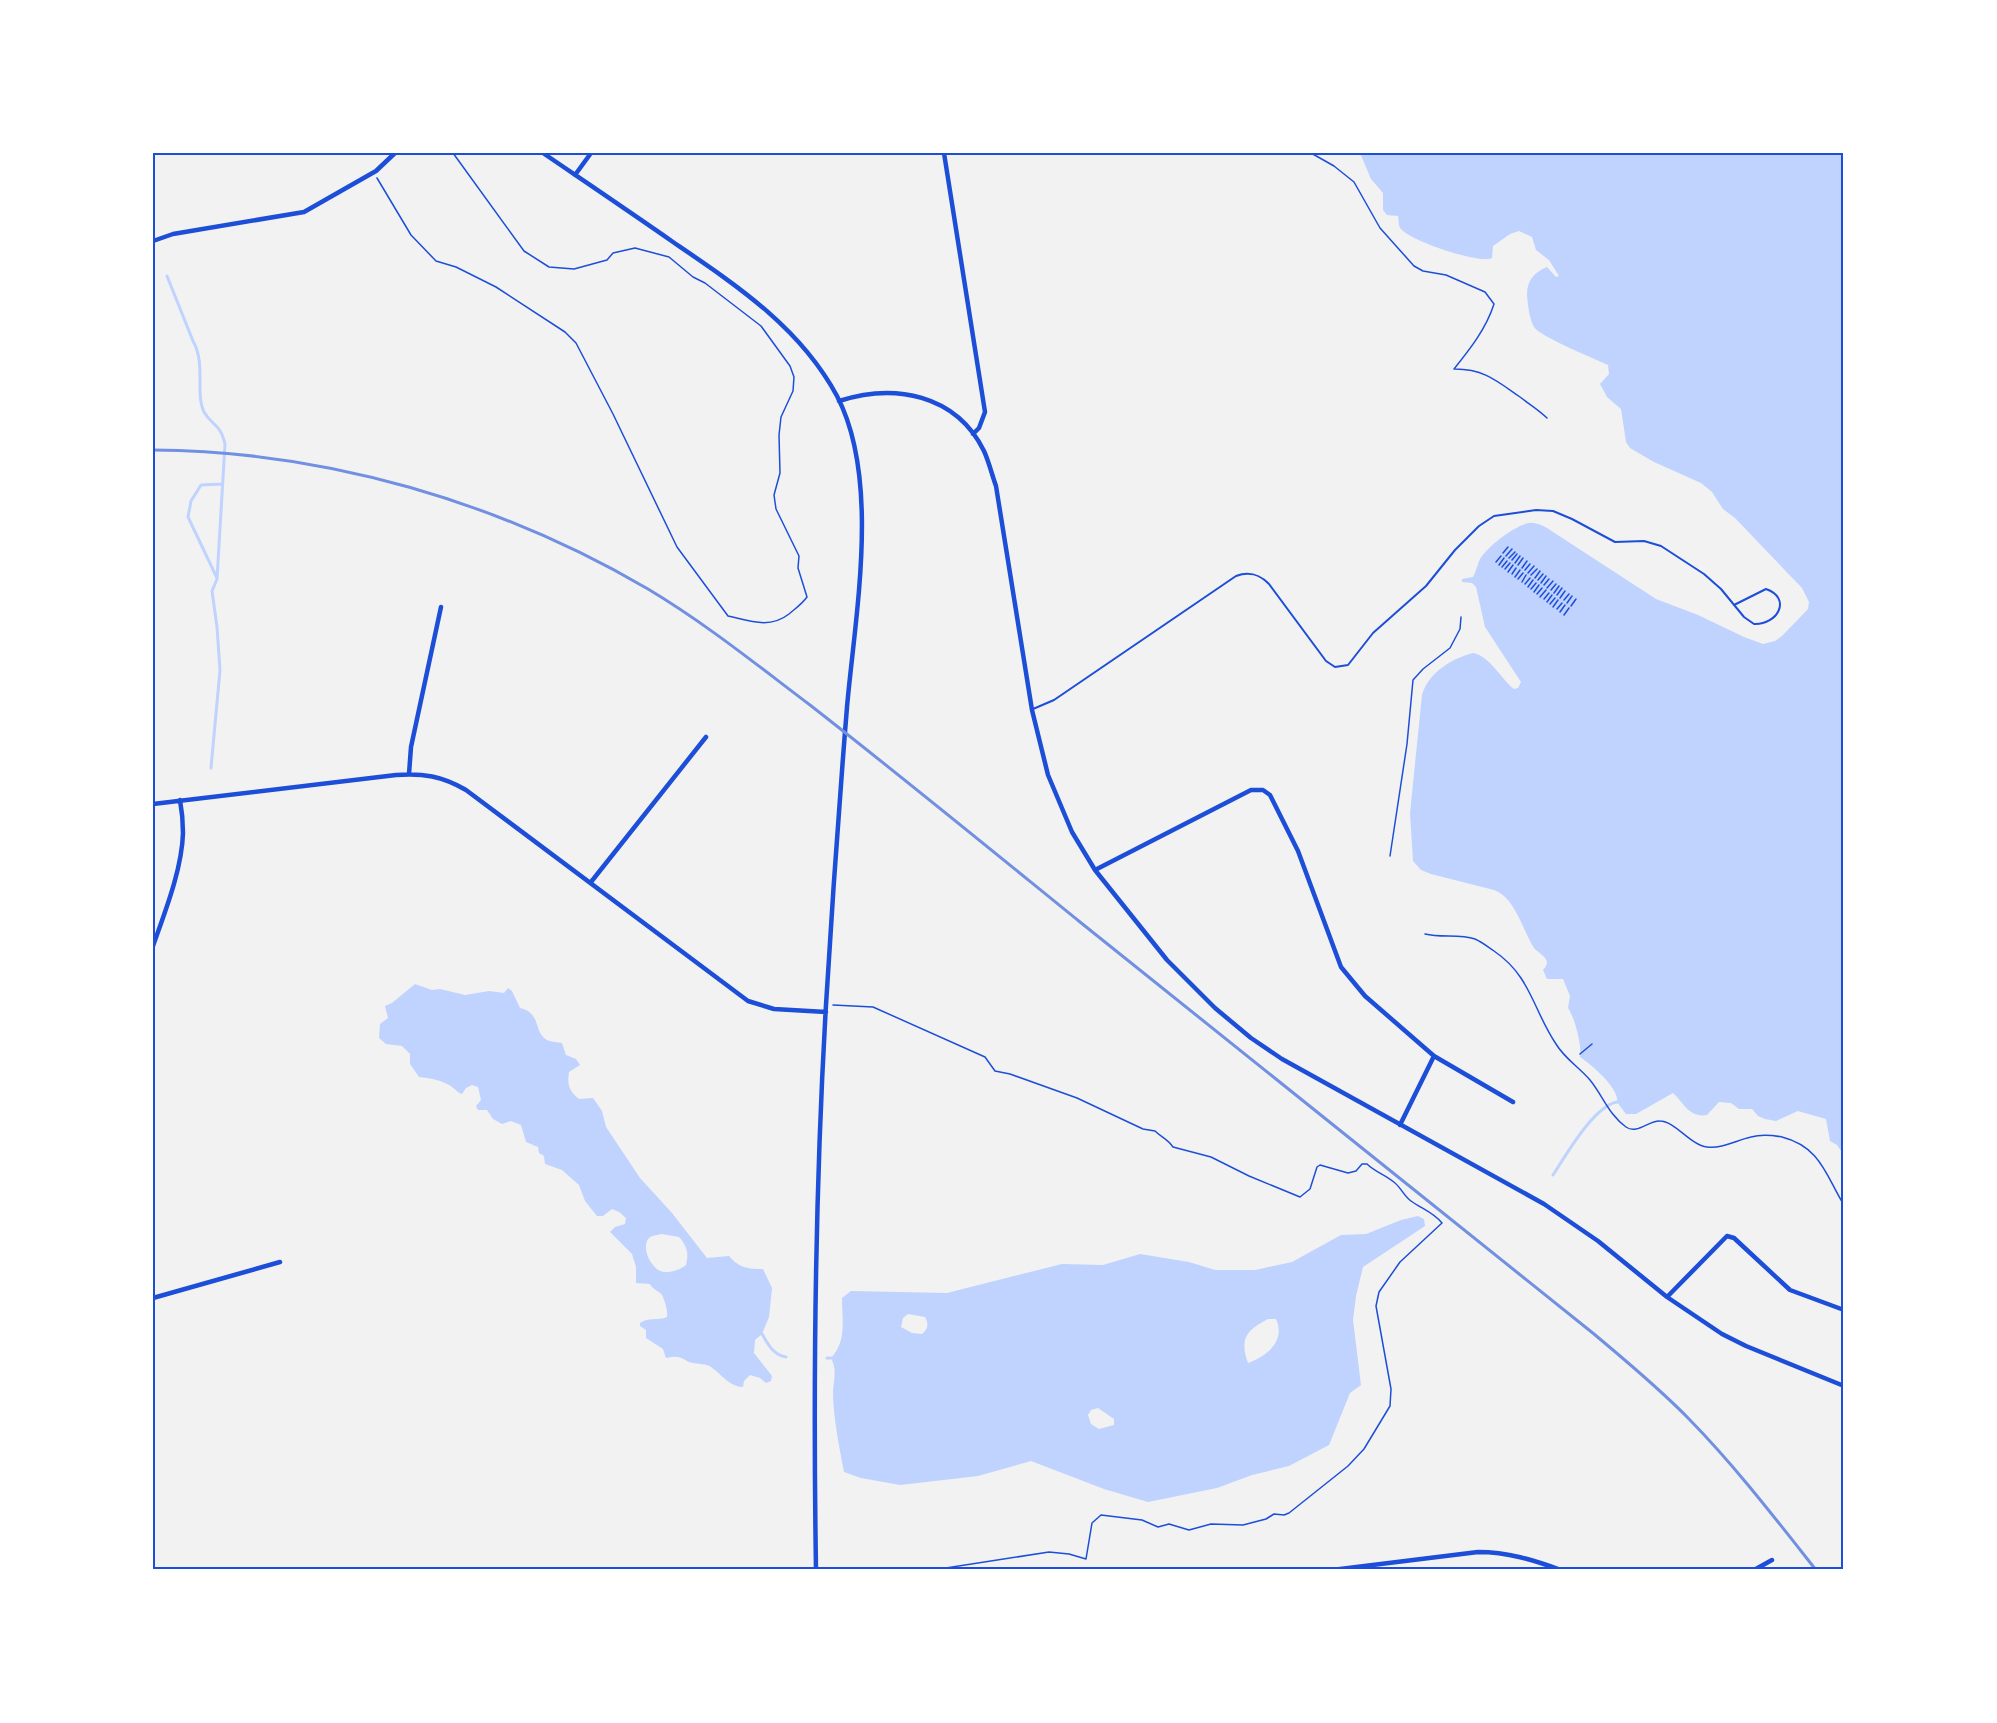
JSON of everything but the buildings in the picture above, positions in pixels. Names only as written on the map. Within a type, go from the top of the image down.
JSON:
[{"type":"street","points":[[153,241],[173,234],[304,212],[374,172],[395,153]]},
{"type":"street","points":[[543,153],[708,266],[779,320],[814,360],[839,401],[853,442],[860,505],[860,558],[826,1005],[815,1273],[816,1570]]},
{"type":"street","points":[[575,175],[591,153]]},
{"type":"street","points":[[944,153],[985,412],[979,428],[973,434]]},
{"type":"street","points":[[839,401],[870,393],[908,394],[942,406],[960,419],[984,451],[996,486],[1032,710],[1048,775],[1060,806],[1072,832],[1095,870],[1120,904],[1167,960],[1215,1008],[1234,1025],[1282,1059],[1544,1204],[1598,1241],[1667,1297],[1722,1334],[1844,1386]]},
{"type":"street","points":[[410,774],[411,747],[441,607]]},
{"type":"street","points":[[591,882],[706,737]]},
{"type":"street","points":[[153,804],[410,774],[442,778],[466,790],[748,1001],[774,1009],[826,1012]]},
{"type":"street","points":[[1095,870],[1251,790],[1266,792],[1292,837],[1341,966],[1365,996],[1434,1056],[1513,1102]]},
{"type":"street","points":[[153,946],[178,866],[182,845],[183,821],[180,800]]},
{"type":"street","points":[[1400,1125],[1434,1056]]},
{"type":"street","points":[[1667,1297],[1727,1236],[1734,1238],[1790,1290],[1844,1310]]},
{"type":"street","points":[[153,1298],[280,1262]]},
{"type":"street","points":[[1332,1570],[1478,1552],[1498,1552],[1528,1558],[1561,1570]]},
{"type":"street","points":[[1754,1570],[1772,1560]]},
{"type":"lane","points":[[1032,710],[1054,700],[1236,576],[1245,573],[1257,575],[1269,584],[1326,661],[1335,667],[1348,665],[1373,633],[1426,586],[1455,550],[1479,526],[1494,516],[1553,511],[1615,542],[1644,541],[1661,546],[1704,574],[1749,621],[1760,624],[1774,617],[1780,604],[1776,596],[1766,589],[1734,605]]},
{"type":"path","points":[[374,172],[411,235],[436,261],[456,267],[496,287],[565,332],[576,343],[614,414],[677,547],[728,616],[758,623],[781,620],[802,604],[807,597],[798,568],[799,556],[776,509],[774,495],[780,473],[781,417],[793,391],[794,377],[790,366],[761,326],[669,257],[635,248],[613,253],[607,260],[574,269],[549,267],[535,260],[524,251],[453,153]]},
{"type":"path","points":[[1311,153],[1334,166],[1354,182],[1380,228],[1414,266],[1423,271],[1446,275],[1485,292],[1494,304],[1490,317],[1454,369],[1472,369],[1489,375],[1547,418]]},
{"type":"path","points":[[1496,562],[1508,547]]},
{"type":"path","points":[[1499,565],[1512,549]]},
{"type":"path","points":[[1505,569],[1516,553]]},
{"type":"path","points":[[1508,572],[1520,556]]},
{"type":"path","points":[[1512,574],[1523,558]]},
{"type":"path","points":[[1502,567],[1510,561]]},
{"type":"path","points":[[1515,577],[1527,561]]},
{"type":"path","points":[[1518,579],[1530,564]]},
{"type":"path","points":[[1522,582],[1534,566]]},
{"type":"path","points":[[1525,584],[1537,568]]},
{"type":"path","points":[[1528,587],[1540,571]]},
{"type":"path","points":[[1531,589],[1543,574]]},
{"type":"path","points":[[1534,592],[1546,576]]},
{"type":"path","points":[[1537,594],[1549,579]]},
{"type":"path","points":[[1540,597],[1553,581]]},
{"type":"path","points":[[1544,599],[1556,584]]},
{"type":"path","points":[[1547,602],[1559,586]]},
{"type":"path","points":[[1550,604],[1562,588]]},
{"type":"path","points":[[1553,607],[1565,591]]},
{"type":"path","points":[[1557,609],[1569,594]]},
{"type":"path","points":[[1560,612],[1572,596]]},
{"type":"path","points":[[1564,615],[1576,599]]},
{"type":"path","points":[[1390,856],[1390,842],[1407,744],[1413,680],[1450,648],[1460,629],[1461,617]]},
{"type":"path","points":[[1425,934],[1475,939],[1500,955],[1524,979],[1557,1047],[1590,1080],[1608,1109],[1626,1127],[1634,1129],[1656,1121],[1663,1121],[1695,1143],[1709,1148],[1760,1135],[1791,1140],[1802,1144],[1815,1155],[1844,1205]]},
{"type":"path","points":[[826,1005],[873,1006],[985,1057],[995,1071],[1010,1074],[1077,1098],[1143,1129],[1155,1131],[1169,1140],[1173,1146],[1211,1156],[1249,1176],[1300,1197],[1310,1190],[1317,1167],[1348,1173],[1356,1172],[1362,1164],[1368,1164],[1396,1184],[1408,1199],[1436,1216],[1442,1223],[1400,1262],[1379,1292],[1376,1306],[1391,1389],[1390,1406],[1364,1449],[1348,1466],[1289,1513],[1274,1514],[1266,1519],[1243,1525],[1211,1524],[1189,1530],[1169,1524],[1158,1527],[1142,1520],[1101,1515],[1092,1523],[1086,1559],[1049,1552],[933,1570]]},
{"type":"path","points":[[1580,1054],[1592,1044]]},
{"type":"water","points":[[1360,153],[1844,153],[1844,1155],[1837,1145],[1830,1141],[1826,1119],[1798,1111],[1776,1121],[1758,1116],[1752,1109],[1739,1109],[1731,1103],[1719,1102],[1707,1115],[1701,1115],[1687,1109],[1673,1093],[1636,1114],[1626,1114],[1617,1102],[1617,1097],[1610,1084],[1580,1057],[1577,1032],[1568,1008],[1570,996],[1563,979],[1547,979],[1543,970],[1547,962],[1534,948],[1508,900],[1494,890],[1421,870],[1413,861],[1410,813],[1422,695],[1425,687],[1435,673],[1449,663],[1473,653],[1485,658],[1514,689],[1518,688],[1521,682],[1485,627],[1476,587],[1472,583],[1462,582],[1462,579],[1473,577],[1484,554],[1509,532],[1529,523],[1536,523],[1656,599],[1763,644],[1775,641],[1782,636],[1808,609],[1809,602],[1802,588],[1735,518],[1723,509],[1712,492],[1701,483],[1654,462],[1630,448],[1626,442],[1621,409],[1607,397],[1600,384],[1609,374],[1608,365],[1556,341],[1534,327],[1530,316],[1528,286],[1538,272],[1547,267],[1556,277],[1559,276],[1549,260],[1536,250],[1532,237],[1519,231],[1510,234],[1493,246],[1492,258],[1484,259],[1460,255],[1417,239],[1401,229],[1398,216],[1387,215],[1383,210],[1383,193],[1371,179]]},
{"type":"water","points":[[415,984],[432,990],[440,989],[465,995],[489,991],[504,993],[508,988],[512,991],[520,1008],[527,1010],[535,1018],[543,1037],[549,1041],[562,1043],[566,1055],[576,1059],[580,1065],[569,1072],[571,1090],[579,1099],[593,1098],[602,1111],[606,1127],[640,1178],[672,1213],[707,1258],[729,1256],[744,1267],[763,1269],[772,1288],[769,1317],[762,1334],[755,1340],[754,1353],[772,1376],[771,1381],[766,1383],[750,1375],[744,1381],[743,1387],[738,1386],[730,1383],[709,1366],[679,1357],[666,1358],[663,1349],[646,1338],[646,1330],[640,1326],[640,1323],[646,1320],[667,1317],[663,1297],[650,1284],[636,1283],[636,1267],[632,1254],[610,1232],[615,1227],[625,1224],[626,1218],[612,1209],[603,1216],[597,1216],[585,1201],[579,1185],[562,1170],[545,1164],[544,1156],[539,1153],[538,1147],[526,1142],[521,1125],[511,1121],[502,1124],[493,1119],[487,1110],[478,1110],[476,1106],[481,1100],[478,1087],[472,1085],[462,1094],[442,1082],[419,1077],[410,1064],[410,1054],[402,1046],[386,1044],[379,1038],[380,1024],[388,1018],[385,1006]],"holes":[[[662,1234],[679,1237],[687,1250],[686,1265],[667,1272],[655,1268],[647,1252],[649,1238]]]},
{"type":"water","points":[[1418,1216],[1424,1219],[1425,1226],[1363,1267],[1353,1320],[1361,1385],[1350,1393],[1329,1445],[1289,1466],[1252,1475],[1217,1488],[1148,1502],[1104,1489],[1031,1461],[978,1476],[900,1485],[861,1478],[844,1472],[835,1421],[833,1391],[835,1370],[831,1358],[842,1337],[842,1298],[851,1291],[947,1293],[1062,1264],[1103,1265],[1140,1254],[1189,1262],[1215,1270],[1255,1270],[1292,1262],[1341,1235],[1366,1234]],"holes":[[[908,1314],[925,1317],[927,1326],[922,1334],[912,1333],[901,1327],[903,1318]],[[1268,1319],[1276,1319],[1279,1334],[1277,1341],[1268,1352],[1248,1363],[1244,1347],[1245,1341],[1255,1327]],[[1098,1408],[1114,1419],[1114,1425],[1099,1429],[1091,1424],[1088,1415],[1091,1410]]]},
{"type":"waterway","points":[[167,276],[197,350],[201,405],[218,428],[225,444],[217,579],[212,591],[220,670],[211,768]]},
{"type":"waterway","points":[[217,578],[188,517],[191,501],[201,485],[222,484]]},
{"type":"waterway","points":[[1553,1175],[1590,1122],[1608,1105],[1617,1102]]},
{"type":"waterway","points":[[762,1334],[774,1351],[786,1357]]},
{"type":"railway","points":[[153,450],[218,453],[282,460],[346,471],[410,487],[472,507],[591,558],[648,589],[690,616],[810,705],[878,759],[1618,1354],[1666,1396],[1706,1437],[1816,1570]]}]
